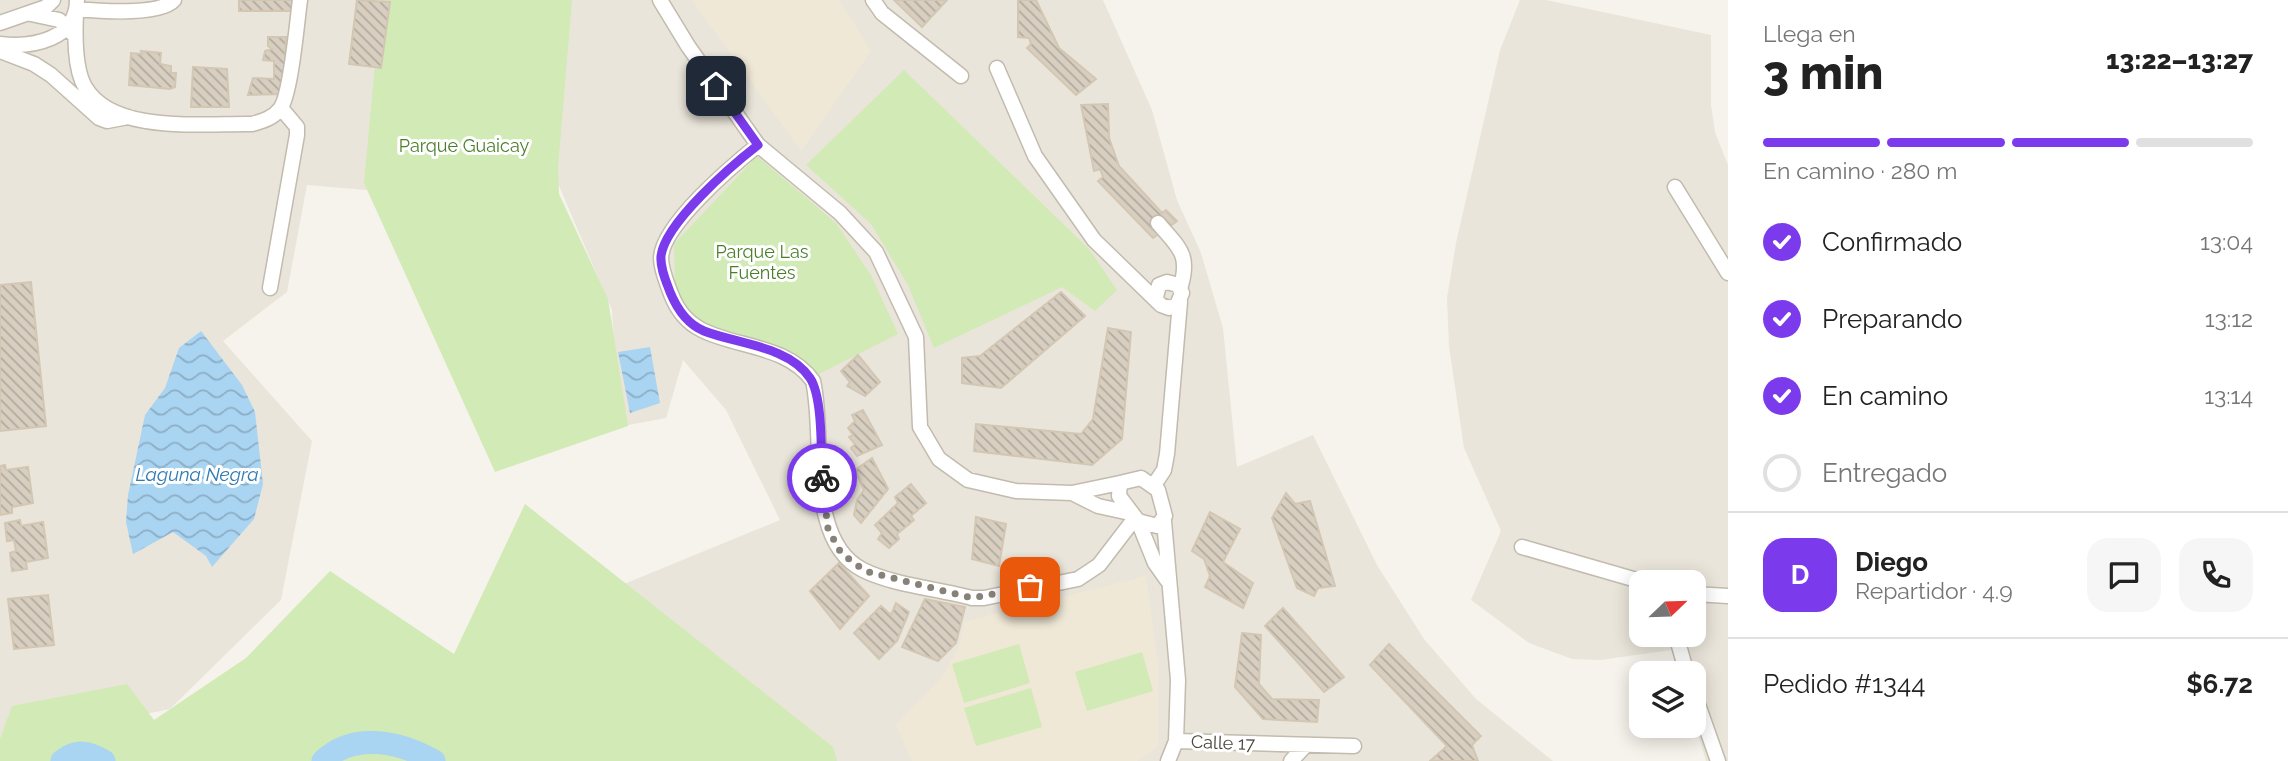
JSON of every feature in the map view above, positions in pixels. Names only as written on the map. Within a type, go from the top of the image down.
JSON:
[{"type":"street","points":[[0,23],[30,14],[53,0]]},
{"type":"street","points":[[174,0],[165,7],[145,10],[77,7],[73,34],[86,89],[98,103],[142,123],[252,124],[268,119],[281,108],[287,93],[300,0]]},
{"type":"street","points":[[660,0],[688,46],[758,145],[841,212],[863,234],[883,264],[916,337],[920,428],[939,459],[968,480],[994,487],[1072,493],[1140,478],[1154,485],[1162,497],[1167,580],[1178,680],[1176,741],[1168,761]]},
{"type":"street","points":[[873,0],[883,13],[961,76]]},
{"type":"street","points":[[30,14],[51,17],[73,34]]},
{"type":"street","points":[[0,44],[33,42],[73,34]]},
{"type":"street","points":[[0,51],[34,64],[51,75],[82,106],[99,118],[107,121],[128,117]]},
{"type":"street","points":[[997,68],[1035,156],[1094,240],[1158,301],[1173,307],[1180,295]]},
{"type":"street","points":[[270,288],[297,135],[297,127],[281,108]]},
{"type":"street","points":[[758,145],[667,236],[661,257],[664,274],[675,305],[685,318],[714,335],[773,352],[790,361],[813,381],[825,515],[841,553],[865,571],[972,598],[984,598],[1078,579],[1099,565],[1134,518]]},
{"type":"street","points":[[1675,187],[1728,273]]},
{"type":"street","points":[[1154,485],[1164,470],[1167,454],[1180,295],[1186,262],[1178,247],[1158,223]]},
{"type":"street","points":[[1176,342],[1158,301],[1160,285],[1173,277],[1178,264],[1178,247]]},
{"type":"street","points":[[1167,282],[1180,295]]},
{"type":"street","points":[[1120,483],[1119,496],[1134,518],[1155,563],[1167,580]]},
{"type":"street","points":[[1072,493],[1098,506],[1157,526],[1164,521]]},
{"type":"street","points":[[1522,547],[1629,578]]},
{"type":"street","points":[[1706,595],[1728,596]]},
{"type":"street","points":[[1706,727],[1718,761]]},
{"type":"street","name":"Calle 17","points":[[1176,741],[1354,746]]},
{"type":"street","points":[[1291,761],[1306,745]]},
{"type":"shaded area","points":[[0,0],[1103,0],[1152,110],[1177,200],[1201,253],[1223,328],[1237,467],[1313,435],[1377,565],[1424,639],[1476,699],[1553,761],[573,761],[573,605],[780,520],[726,410],[683,360],[666,418],[618,427],[612,310],[545,153],[366,190],[307,185],[287,292],[223,341],[312,441],[281,600],[170,709],[22,739],[0,761]]},
{"type":"shaded area","points":[[692,0],[839,0],[871,51],[801,151]]},
{"type":"shaded area","points":[[1520,0],[1546,0],[1711,35],[1711,105],[1715,132],[1728,165],[1728,761],[1706,761],[1699,738],[1706,738],[1706,661],[1675,661],[1671,650],[1601,660],[1572,659],[1529,643],[1471,600],[1501,531],[1464,448],[1449,346],[1447,298],[1456,243],[1500,50]]},
{"type":"shaded area","points":[[1146,576],[1158,666],[1158,747],[1137,761],[912,761],[896,725],[942,677],[959,647],[964,622]]},
{"type":"green space","name":"Parque Guaicay","points":[[381,0],[572,0],[558,167],[559,194],[608,299],[628,426],[495,472],[364,183]]},
{"type":"green space","points":[[904,70],[1089,249],[1117,290],[1095,311],[1062,287],[934,348],[908,285],[871,224],[806,165]]},
{"type":"green space","name":"Parque Las Fuentes","points":[[757,156],[836,223],[872,277],[898,334],[819,374],[786,351],[718,330],[689,313],[675,285],[674,244]]},
{"type":"green space","points":[[525,504],[833,747],[837,761],[0,761],[0,739],[12,706],[127,684],[154,720],[246,658],[330,571],[454,654]]},
{"type":"green space","points":[[1019,644],[1030,683],[964,703],[952,664]]},
{"type":"green space","points":[[1142,652],[1153,691],[1087,711],[1075,672]]},
{"type":"green space","points":[[1031,688],[1042,727],[976,746],[964,708]]},
{"type":"water","name":"Laguna Negra","points":[[201,331],[242,385],[255,412],[263,484],[254,519],[212,567],[206,556],[173,532],[133,554],[126,522],[128,495],[145,415],[165,388],[179,348]]},
{"type":"water","points":[[650,347],[660,403],[630,413],[618,352]]},
{"type":"building","points":[[239,0],[294,0],[294,11],[239,11]]},
{"type":"building","points":[[357,0],[390,2],[381,68],[349,64]]},
{"type":"building","points":[[894,0],[947,0],[922,27]]},
{"type":"building","points":[[1018,0],[1036,0],[1059,48],[1096,79],[1076,95],[1027,48],[1031,44],[1029,38],[1018,37]]},
{"type":"building","points":[[268,37],[286,37],[284,94],[248,95],[253,78],[274,79],[274,61],[263,60],[265,51],[272,49],[268,46]]},
{"type":"building","points":[[141,51],[161,53],[160,64],[171,66],[171,73],[176,73],[175,87],[170,89],[129,85],[131,53],[142,54]]},
{"type":"building","points":[[193,67],[227,69],[229,107],[191,107]]},
{"type":"building","points":[[1108,104],[1109,138],[1119,166],[1162,213],[1166,210],[1177,221],[1153,238],[1098,181],[1103,177],[1100,169],[1094,171],[1081,105]]},
{"type":"building","points":[[31,282],[46,426],[0,431],[0,285]]},
{"type":"building","points":[[1061,292],[1085,316],[1001,388],[962,383],[962,358],[980,356]]},
{"type":"building","points":[[1108,328],[1131,332],[1122,439],[1092,465],[974,451],[976,424],[1081,434],[1093,419]]},
{"type":"building","points":[[858,355],[880,382],[865,396],[847,386],[850,382],[841,371]]},
{"type":"building","points":[[863,410],[882,445],[857,456],[851,448],[855,444],[849,437],[853,435],[848,428],[855,421],[852,415]]},
{"type":"building","points":[[872,458],[888,489],[861,523],[854,515],[857,500],[864,490],[855,470]]},
{"type":"building","points":[[5,465],[6,470],[28,467],[33,503],[12,507],[12,513],[0,515],[0,466]]},
{"type":"building","points":[[911,484],[926,503],[911,516],[914,520],[897,534],[899,539],[889,548],[878,539],[882,533],[875,525],[898,503],[895,497]]},
{"type":"building","points":[[1286,493],[1295,504],[1310,501],[1335,586],[1318,588],[1314,596],[1297,588],[1272,518]]},
{"type":"building","points":[[1210,512],[1240,529],[1223,562],[1253,583],[1243,608],[1205,587],[1210,576],[1204,559],[1192,551]]},
{"type":"building","points":[[976,517],[1006,524],[999,566],[972,559]]},
{"type":"building","points":[[20,520],[21,526],[43,522],[48,558],[26,562],[27,569],[12,571],[10,553],[16,551],[14,540],[7,541],[5,523]]},
{"type":"building","points":[[839,563],[869,596],[840,629],[810,591]]},
{"type":"building","points":[[48,595],[54,645],[14,649],[8,599]]},
{"type":"building","points":[[925,599],[965,607],[956,643],[938,661],[902,647]]},
{"type":"building","points":[[896,603],[909,612],[897,641],[879,659],[854,633],[881,606],[891,615]]},
{"type":"building","points":[[1283,608],[1344,677],[1324,692],[1265,626]]},
{"type":"building","points":[[1242,633],[1261,635],[1259,684],[1272,699],[1319,700],[1317,722],[1263,719],[1235,687]]},
{"type":"building","points":[[1389,644],[1481,736],[1472,745],[1478,761],[1430,761],[1447,746],[1370,665]]},
{"type":"waterway","points":[[323,761],[335,752],[363,743],[393,745],[434,761]]},
{"type":"waterway","points":[[62,761],[78,753],[104,761]]},
{"type":"way so far","points":[[822,478],[828,529],[841,553],[865,571],[972,598],[1000,595],[1030,587]]},
{"type":"route","points":[[716,86],[758,145],[680,220],[667,236],[661,257],[664,274],[675,305],[685,318],[700,329],[773,352],[808,374],[813,381],[816,397],[822,478]]}]
